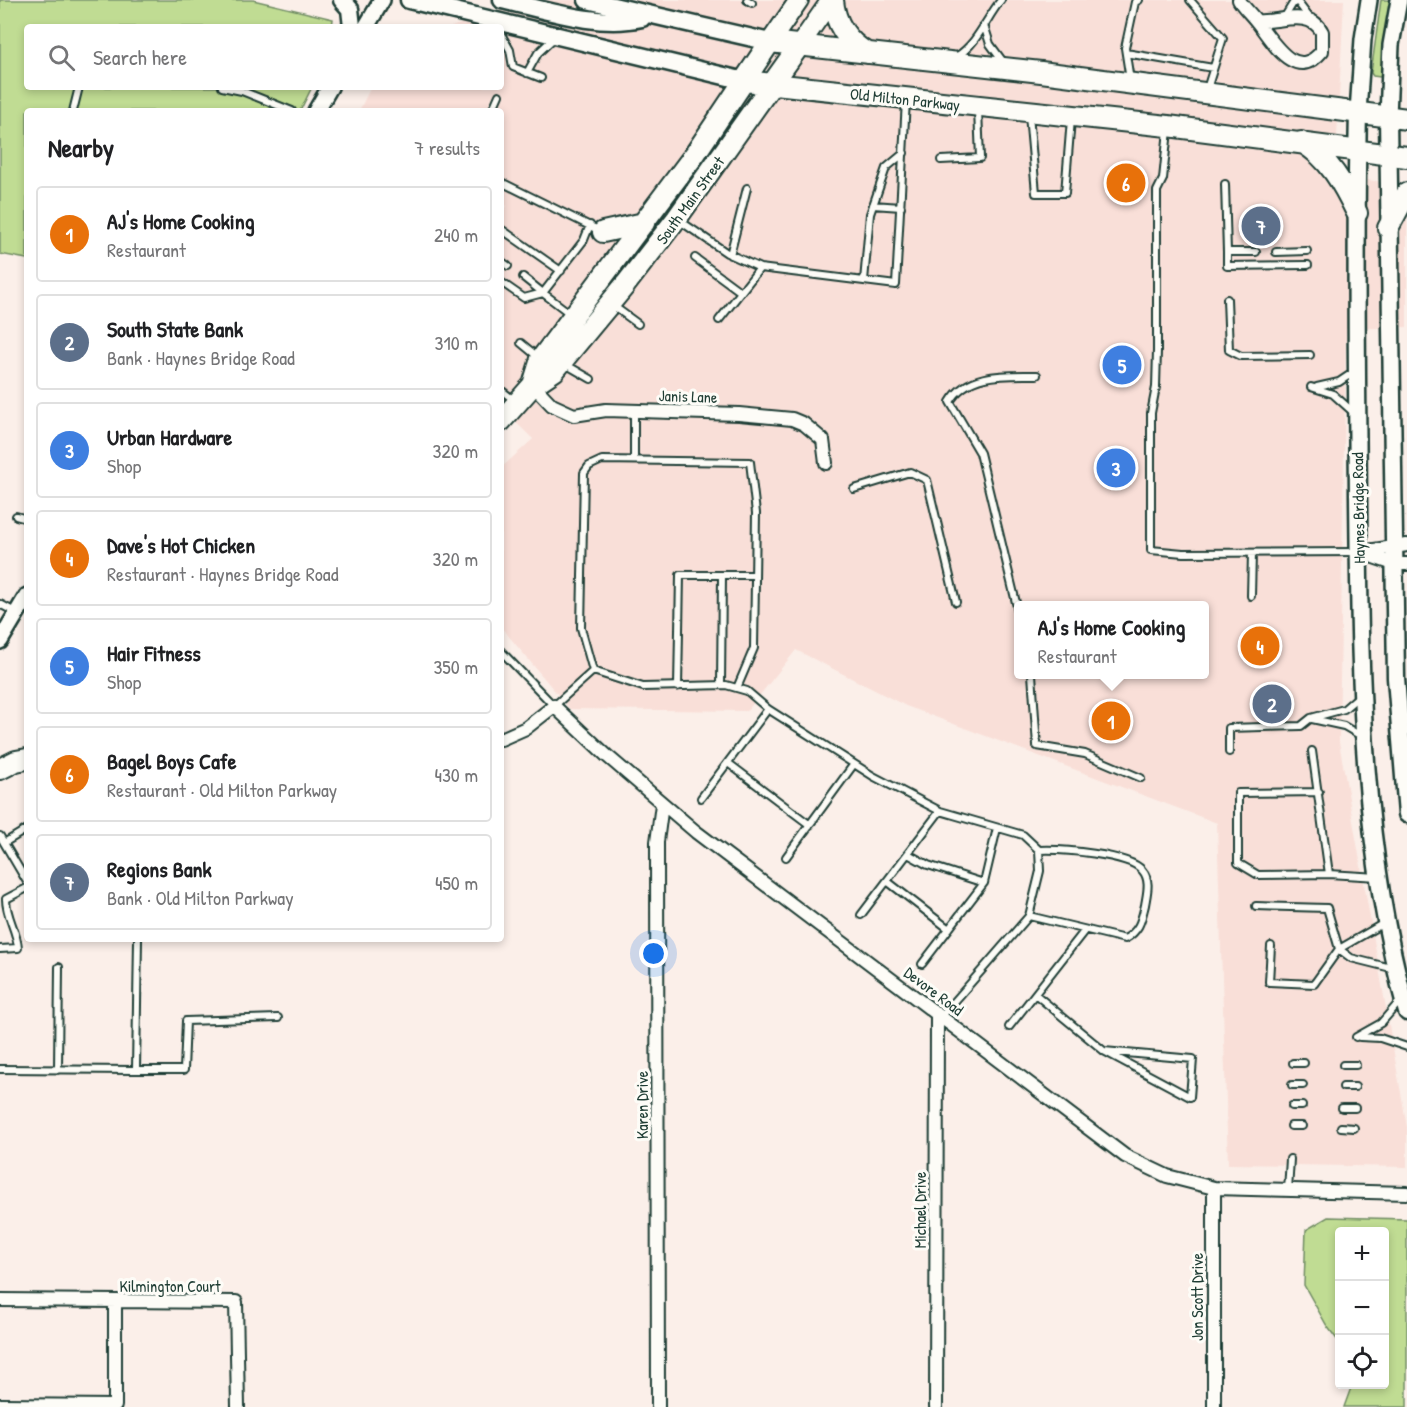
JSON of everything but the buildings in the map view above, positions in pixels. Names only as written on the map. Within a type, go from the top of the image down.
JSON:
[{"type":"highway","points":[[832,0],[840,27],[853,44],[867,53]]},
{"type":"highway","points":[[770,42],[1010,68],[1397,118]]},
{"type":"highway","name":"South Main Street","points":[[533,385],[541,359],[644,223],[770,42]]},
{"type":"highway","name":"South Main Street","points":[[504,418],[533,385],[554,371],[610,303],[677,218],[799,46]]},
{"type":"highway","name":"Old Milton Parkway","points":[[745,81],[1168,126],[1407,157]]},
{"type":"highway","points":[[1301,142],[1315,151],[1335,173],[1357,213]]},
{"type":"highway","points":[[1388,228],[1407,193]]},
{"type":"highway","points":[[597,229],[644,223]]},
{"type":"main road","points":[[342,0],[350,9],[352,24]]},
{"type":"main road","name":"Old Milton Parkway","points":[[410,0],[485,24]]},
{"type":"main road","points":[[502,0],[595,19],[620,20],[652,16]]},
{"type":"main road","points":[[587,0],[626,5],[652,16],[770,42]]},
{"type":"main road","name":"South Main Street","points":[[770,42],[799,0]]},
{"type":"main road","name":"South Main Street","points":[[799,46],[832,0]]},
{"type":"main road","name":"Old Milton Parkway","points":[[504,29],[555,37],[745,81]]},
{"type":"main road","name":"Haynes Bridge Road","points":[[1358,112],[1357,416],[1364,738],[1380,877],[1405,1004]]},
{"type":"main road","name":"Haynes Bridge Road","points":[[1397,118],[1387,154],[1388,228],[1400,545],[1398,722],[1407,814]]},
{"type":"street","points":[[368,24],[382,0]]},
{"type":"street","points":[[1239,0],[1283,56],[1304,61],[1316,57],[1323,47],[1322,32],[1311,20],[1297,18],[1257,21]]},
{"type":"street","name":"Haynes Bridge Road","points":[[1358,112],[1363,39],[1369,0]]},
{"type":"street","name":"Haynes Bridge Road","points":[[1397,118],[1391,45],[1399,0]]},
{"type":"street","points":[[318,108],[328,90]]},
{"type":"street","name":"Janis Lane","points":[[533,385],[552,405],[574,415],[606,410],[739,414],[792,419],[810,427],[824,440],[826,463]]},
{"type":"street","points":[[1359,552],[1400,545]]},
{"type":"street","points":[[1359,552],[1400,564]]},
{"type":"street","points":[[0,641],[24,601]]},
{"type":"street","points":[[504,738],[526,728],[554,706]]},
{"type":"street","name":"Devore Road","points":[[554,706],[662,804],[1125,1156],[1167,1176],[1214,1188],[1407,1192]]},
{"type":"street","name":"Karen Drive","points":[[658,1407],[657,842],[662,804]]},
{"type":"street","name":"Michael Drive","points":[[936,1407],[939,1015]]},
{"type":"street","name":"Jon Scott Drive","points":[[1214,1188],[1214,1407]]},
{"type":"street","name":"Kilmington Court","points":[[0,1300],[236,1302],[238,1407]]},
{"type":"street","points":[[0,1405],[115,1406],[115,1302]]},
{"type":"lane","points":[[951,61],[974,42],[984,21],[1001,0]]},
{"type":"lane","points":[[1130,84],[1126,53],[1135,2],[1138,0]]},
{"type":"lane","points":[[1190,0],[1223,38],[1207,93]]},
{"type":"lane","points":[[1281,21],[1295,0],[1311,20]]},
{"type":"lane","points":[[984,21],[990,44],[1010,68]]},
{"type":"lane","points":[[527,72],[543,47],[555,37]]},
{"type":"lane","points":[[504,40],[510,50],[513,67],[541,78]]},
{"type":"lane","points":[[1126,53],[1213,68]]},
{"type":"lane","points":[[75,108],[78,90]]},
{"type":"lane","points":[[237,90],[284,108]]},
{"type":"lane","points":[[493,108],[499,95]]},
{"type":"lane","points":[[677,218],[730,255],[760,268],[896,285],[906,99]]},
{"type":"lane","points":[[941,160],[980,158],[978,106]]},
{"type":"lane","points":[[1029,112],[1036,194],[1065,193],[1072,116]]},
{"type":"lane","points":[[1168,126],[1162,179],[1157,191],[1157,351],[1156,387],[1151,413],[1151,550],[1183,553],[1359,552]]},
{"type":"lane","points":[[864,281],[873,205],[885,168],[904,153]]},
{"type":"lane","points":[[504,183],[597,229],[626,246]]},
{"type":"lane","points":[[1225,184],[1227,266],[1308,265]]},
{"type":"lane","points":[[730,255],[747,188]]},
{"type":"lane","points":[[873,205],[901,207]]},
{"type":"lane","points":[[504,284],[524,298],[543,293],[584,240],[597,229]]},
{"type":"lane","points":[[504,231],[561,271]]},
{"type":"lane","points":[[1276,252],[1307,251]]},
{"type":"lane","points":[[1227,252],[1256,252]]},
{"type":"lane","points":[[695,258],[741,292]]},
{"type":"lane","points":[[504,263],[508,266]]},
{"type":"lane","points":[[719,320],[760,268]]},
{"type":"lane","points":[[523,277],[573,316]]},
{"type":"lane","points":[[1227,299],[1228,350],[1241,356],[1310,355]]},
{"type":"lane","points":[[610,303],[638,324]]},
{"type":"lane","points":[[521,343],[541,359]]},
{"type":"lane","points":[[562,362],[591,379]]},
{"type":"lane","points":[[1357,370],[1339,382],[1311,387],[1334,394],[1357,416]]},
{"type":"lane","points":[[1016,601],[980,453],[950,402],[956,392],[969,383],[1000,375],[1037,375]]},
{"type":"lane","points":[[504,392],[518,403]]},
{"type":"lane","points":[[634,411],[634,460]]},
{"type":"lane","points":[[593,671],[581,628],[584,473],[588,466],[602,460],[750,462],[756,513],[754,648],[737,688]]},
{"type":"lane","points":[[854,489],[910,472],[927,480],[956,602]]},
{"type":"lane","points":[[16,516],[24,518]]},
{"type":"lane","points":[[1251,596],[1252,553]]},
{"type":"lane","points":[[678,687],[680,575],[755,575]]},
{"type":"lane","points":[[721,685],[722,575]]},
{"type":"lane","points":[[0,603],[17,613]]},
{"type":"lane","points":[[504,654],[554,706],[593,671]]},
{"type":"lane","points":[[593,671],[643,687],[721,685],[747,691],[768,709],[854,764],[940,812],[1023,836],[1039,850],[1088,852],[1135,864],[1142,870],[1148,887],[1140,925],[1133,934],[1125,939],[1029,916]]},
{"type":"lane","points":[[1032,679],[1037,746],[1085,754],[1141,778]]},
{"type":"lane","points":[[1229,752],[1229,728],[1301,726],[1311,718],[1344,709],[1362,694]]},
{"type":"lane","points":[[702,798],[768,709]]},
{"type":"lane","points":[[1311,718],[1344,726],[1364,738]]},
{"type":"lane","points":[[1312,751],[1329,874]]},
{"type":"lane","points":[[728,763],[810,825]]},
{"type":"lane","points":[[786,857],[854,764]]},
{"type":"lane","points":[[1319,792],[1238,793],[1238,863],[1257,875],[1329,874],[1380,877]]},
{"type":"lane","points":[[861,915],[940,812]]},
{"type":"lane","points":[[922,964],[984,883],[997,828]]},
{"type":"lane","points":[[24,830],[2,839],[24,877]]},
{"type":"lane","points":[[939,1015],[1029,916],[1040,871],[1039,850]]},
{"type":"lane","points":[[908,854],[928,865],[984,883]]},
{"type":"lane","points":[[887,881],[949,929]]},
{"type":"lane","points":[[0,949],[18,948],[18,934],[6,913],[3,898],[24,889]]},
{"type":"lane","points":[[1256,906],[1327,908],[1339,949],[1351,958],[1397,969]]},
{"type":"lane","points":[[1271,946],[1269,982],[1314,984],[1339,949],[1387,921]]},
{"type":"lane","points":[[1010,1028],[1085,930]]},
{"type":"lane","points":[[136,1070],[138,942]]},
{"type":"lane","points":[[58,1070],[59,967]]},
{"type":"lane","points":[[1035,994],[1104,1050],[1190,1097],[1193,1059],[1104,1050]]},
{"type":"lane","points":[[1405,1004],[1381,1023],[1356,1037],[1380,1038],[1407,1047]]},
{"type":"lane","points":[[0,1069],[184,1070],[186,1021],[278,1018]]},
{"type":"lane","points":[[1293,1063],[1304,1064]]},
{"type":"lane","points":[[1343,1065],[1356,1065]]},
{"type":"lane","points":[[1292,1085],[1303,1085]]},
{"type":"lane","points":[[1343,1087],[1355,1087]]},
{"type":"lane","points":[[1292,1106],[1302,1106]]},
{"type":"lane","points":[[1342,1108],[1355,1108]]},
{"type":"lane","points":[[1291,1126],[1302,1126]]},
{"type":"lane","points":[[1341,1127],[1354,1128]]},
{"type":"lane","points":[[1288,1191],[1290,1159]]},
{"type":"shaded area","points":[[529,0],[1344,0],[1335,176],[1407,185],[1407,327],[1346,329],[1339,742],[1407,1127],[1407,1167],[1228,1164],[1217,823],[906,706],[796,650],[747,711],[570,709],[504,631],[504,465],[533,439],[504,411],[504,210],[507,206],[504,204],[504,108],[360,108],[370,90],[504,90],[504,24],[460,24]]},
{"type":"green space","points":[[0,0],[253,0],[333,19],[332,24],[24,24],[24,90],[310,90],[302,108],[24,108],[24,258],[0,254]]},
{"type":"green space","points":[[1381,0],[1393,0],[1384,73],[1380,77],[1373,76],[1371,73]]},
{"type":"green space","points":[[1328,1217],[1407,1219],[1407,1407],[1344,1407],[1351,1389],[1389,1389],[1389,1227],[1335,1227],[1335,1337],[1304,1285],[1306,1230]]},
{"type":"place","name":"Bagel Boys Cafe","points":[[1126,183]]},
{"type":"place","name":"Regions Bank","points":[[1261,226]]},
{"type":"place","name":"Hair Fitness","points":[[1122,365]]},
{"type":"place","name":"Urban Hardware","points":[[1116,468]]},
{"type":"place","name":"Dave's Hot Chicken","points":[[1260,646]]},
{"type":"place","name":"South State Bank","points":[[1272,704]]},
{"type":"place","name":"AJ's Home Cooking","points":[[1111,721]]}]
